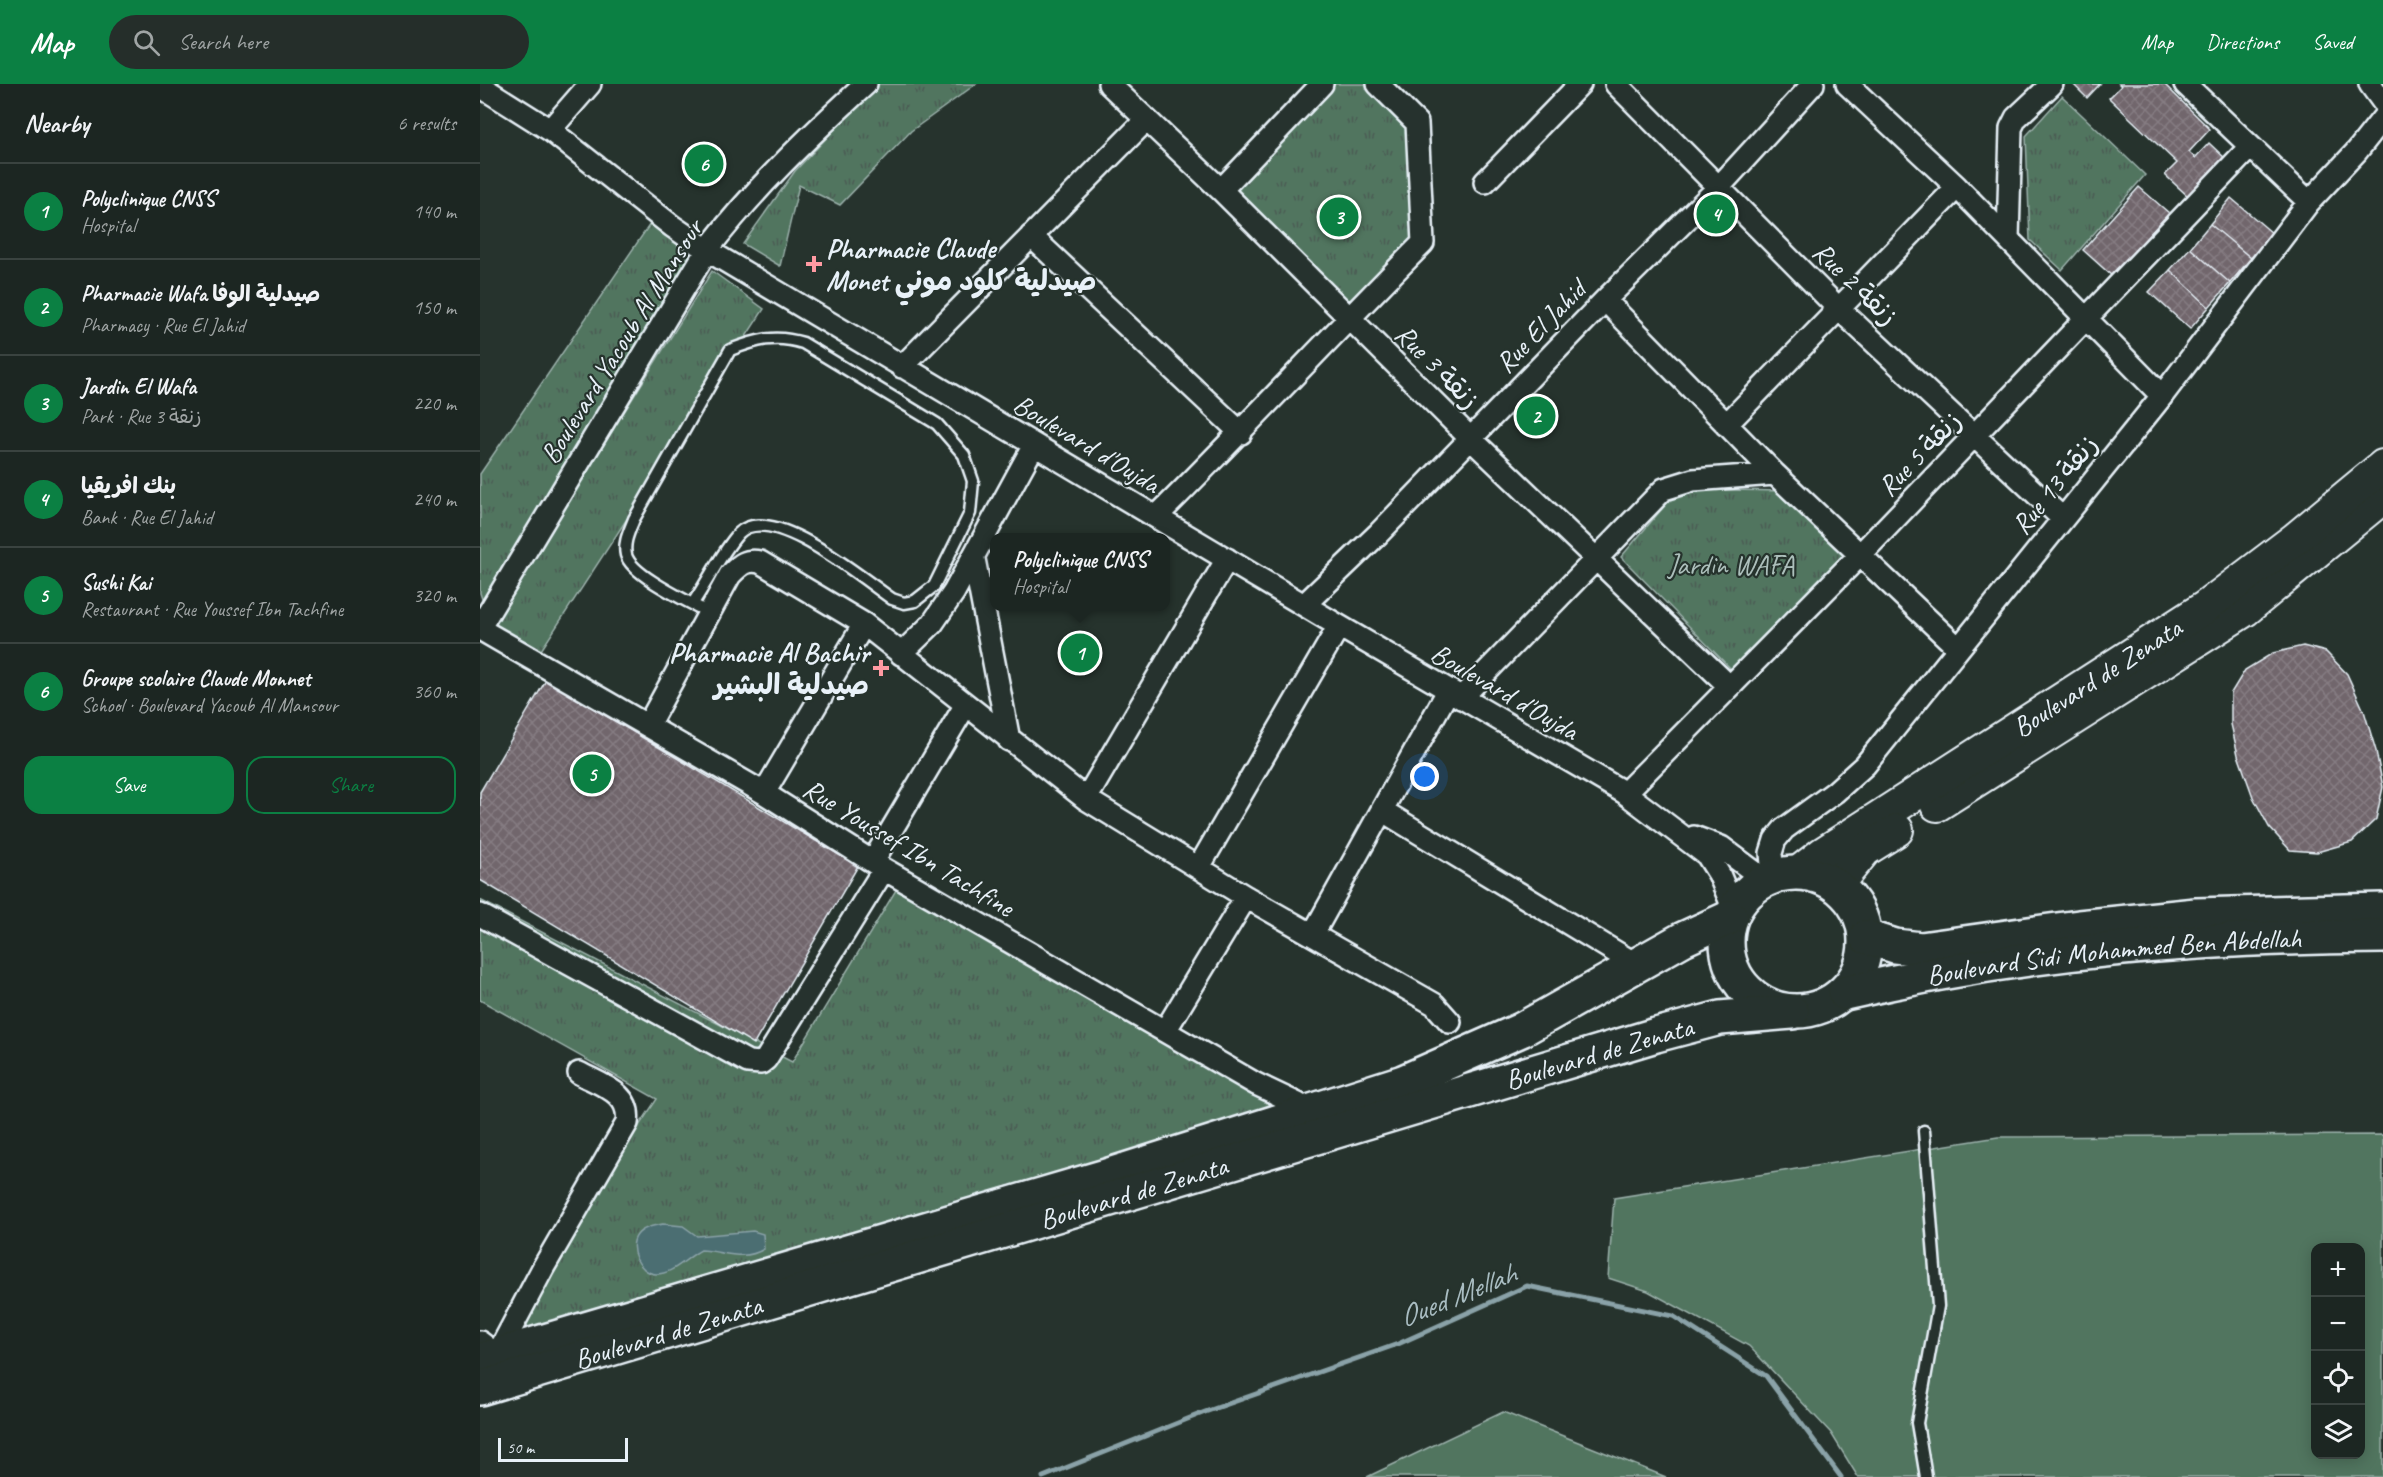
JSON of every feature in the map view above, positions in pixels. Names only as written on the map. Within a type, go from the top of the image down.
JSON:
[{"type":"highway","points":[[1779,876],[1819,876],[1836,885],[1851,899],[1861,917],[1866,937],[1864,957],[1857,976],[1845,993],[1821,1008],[1792,1012],[1770,1008],[1752,996],[1738,980],[1729,960],[1726,938],[1733,914],[1742,898],[1779,876]]},
{"type":"highway","name":"Boulevard Sidi Mohammed Ben Abdellah","points":[[1866,937],[1895,946],[1921,949],[2079,927],[2196,915],[2383,910]]},
{"type":"highway","name":"Boulevard de Zenata","points":[[486,1353],[1106,1176],[1402,1082],[1481,1050],[1733,914]]},
{"type":"highway","name":"Boulevard Sidi Mohammed Ben Abdellah","points":[[1845,993],[1926,974],[2169,942],[2268,936],[2383,936]]},
{"type":"highway","name":"Boulevard de Zenata","points":[[480,1388],[1665,1032],[1740,1015],[1792,1012]]},
{"type":"main road","name":"Boulevard de Zenata","points":[[1779,876],[1822,854],[2204,608],[2295,539],[2383,466]]},
{"type":"main road","name":"Boulevard de Zenata","points":[[1836,885],[1866,850],[2246,610],[2383,497]]},
{"type":"street","points":[[550,130],[590,84]]},
{"type":"street","name":"Boulevard Yacoub Al Mansour","points":[[480,628],[707,249],[817,129],[866,84]]},
{"type":"street","name":"Rue 3 زنقة","points":[[1109,84],[1221,190],[1594,559],[1729,686]]},
{"type":"street","points":[[1221,190],[1322,84]]},
{"type":"street","points":[[1156,517],[1241,433],[1348,318],[1423,243],[1417,123],[1378,84]]},
{"type":"street","points":[[1485,182],[1580,84]]},
{"type":"street","name":"Rue 2 زنقة","points":[[1616,84],[1838,308],[2062,518]]},
{"type":"street","name":"Rue El Jahid","points":[[1305,604],[1378,534],[1605,300],[1718,188],[1813,84]]},
{"type":"street","points":[[1847,84],[1958,187],[2162,396]]},
{"type":"street","points":[[2008,239],[2011,128],[2016,118],[2052,84]]},
{"type":"street","points":[[2185,84],[2309,202]]},
{"type":"street","points":[[2370,84],[2383,102]]},
{"type":"street","name":"Boulevard d'Oujda","points":[[480,86],[550,130],[672,226],[707,249],[1227,560],[1625,793],[1677,830],[1707,855],[1714,865],[1733,914]]},
{"type":"street","name":"Rue 13 زنقة","points":[[1779,876],[1771,853],[1775,840],[1784,829],[1835,792],[1865,765],[2162,396],[2309,202],[2383,118]]},
{"type":"street","points":[[902,367],[1146,120]]},
{"type":"street","name":"Rue 5 زنقة","points":[[1625,793],[1860,555],[2250,147]]},
{"type":"street","points":[[1726,425],[1958,187]]},
{"type":"street","points":[[1031,236],[1241,433]]},
{"type":"street","points":[[1605,300],[1775,474],[1958,648]]},
{"type":"street","points":[[901,654],[932,624],[974,559],[1034,445]]},
{"type":"street","points":[[1313,934],[1383,811],[1455,694],[1670,486],[1693,480],[1775,474]]},
{"type":"street","points":[[974,559],[1009,741]]},
{"type":"street","points":[[648,725],[701,608],[741,564],[750,560],[770,567],[864,624],[1009,741],[1086,799],[1246,897],[1434,1004],[1450,1022]]},
{"type":"street","points":[[1086,799],[1227,560]]},
{"type":"street","points":[[764,793],[864,624]]},
{"type":"street","points":[[1199,867],[1339,626]]},
{"type":"street","name":"Rue Youssef Ibn Tachfine","points":[[480,628],[764,793],[878,865],[1256,1084],[1298,1104],[1307,1113]]},
{"type":"street","points":[[480,915],[748,1062],[761,1063],[766,1059],[878,865],[965,706]]},
{"type":"street","points":[[1383,811],[1637,965]]},
{"type":"street","name":"Boulevard d'Oujda","points":[[1677,830],[1721,847],[1779,876]]},
{"type":"street","points":[[1165,1031],[1246,897]]},
{"type":"street","points":[[486,1353],[543,1268],[627,1123],[629,1111],[626,1102],[619,1095],[579,1073]]},
{"type":"lane","points":[[784,337],[803,343],[937,424],[964,455],[973,481],[970,513],[934,586],[923,597],[903,603],[892,599],[814,545],[780,528],[765,524],[740,532],[701,608],[634,569],[627,556],[625,543],[634,519],[730,350],[767,338],[784,337]]},
{"type":"lane","points":[[1924,1131],[1938,1306],[1917,1423],[1926,1477]]},
{"type":"green space","points":[[878,84],[976,84],[911,131],[840,205],[799,185],[780,266],[743,244],[795,171]]},
{"type":"green space","points":[[1322,84],[1374,84],[1423,139],[1432,243],[1348,318],[1221,190]]},
{"type":"green space","points":[[2062,96],[2145,175],[2062,270],[2030,240],[2026,136]]},
{"type":"green space","points":[[652,221],[700,256],[484,605],[480,593],[480,474]]},
{"type":"green space","points":[[712,271],[764,309],[536,658],[490,627]]},
{"type":"green space","name":"Jardin WAFA","points":[[1679,489],[1784,491],[1848,550],[1731,669],[1621,557]]},
{"type":"green space","points":[[902,880],[1287,1108],[492,1346],[657,1099],[480,1000],[480,900],[792,1062]]},
{"type":"green space","points":[[2383,1135],[2383,1477],[1858,1477],[1831,1433],[1749,1346],[1648,1291],[1608,1278],[1614,1198],[1998,1137]]},
{"type":"green space","points":[[1503,1412],[1666,1477],[1367,1477]]},
{"type":"water","points":[[663,1224],[683,1226],[697,1236],[753,1231],[763,1234],[764,1249],[748,1255],[701,1250],[668,1271],[650,1273],[636,1259],[634,1240],[642,1230]]},
{"type":"building","points":[[2073,84],[2100,84],[2087,98]]},
{"type":"building","points":[[2119,84],[2164,84],[2210,129],[2189,152],[2195,158],[2209,143],[2228,161],[2191,199],[2165,175],[2177,163],[2109,98],[2121,86]]},
{"type":"building","points":[[2139,187],[2169,213],[2112,276],[2083,250]]},
{"type":"building","points":[[2231,198],[2272,233],[2251,258],[2210,224]]},
{"type":"building","points":[[2210,224],[2251,258],[2230,283],[2190,248]]},
{"type":"building","points":[[2190,248],[2230,283],[2209,307],[2170,270]]},
{"type":"building","points":[[2170,270],[2209,307],[2190,329],[2149,292]]},
{"type":"building","points":[[2303,646],[2326,652],[2347,674],[2364,711],[2376,751],[2383,787],[2376,819],[2352,842],[2317,852],[2290,850],[2269,827],[2253,797],[2238,755],[2231,724],[2231,693],[2245,670],[2273,653]]},
{"type":"building","points":[[546,680],[858,866],[754,1044],[480,880],[480,792]]},
{"type":"waterway","name":"Oued Mellah","points":[[1043,1477],[1205,1412],[1398,1344],[1527,1286],[1673,1316],[1766,1376],[1841,1477]]},
{"type":"place","name":"Groupe scolaire Claude Monnet","points":[[704,164]]},
{"type":"place","name":"بنك افريقيا","points":[[1716,214]]},
{"type":"place","name":"Jardin El Wafa","points":[[1339,217]]},
{"type":"place","name":"Pharmacie Claude Monet صيدلية كلود موني","points":[[814,264]]},
{"type":"place","name":"Pharmacie Wafa صيدلية الوفا","points":[[1536,416]]},
{"type":"place","name":"Polyclinique CNSS","points":[[1080,653]]},
{"type":"place","name":"Pharmacie Al Bachir صيدلية البشير","points":[[881,668]]},
{"type":"place","name":"Sushi Kai","points":[[592,774]]}]
